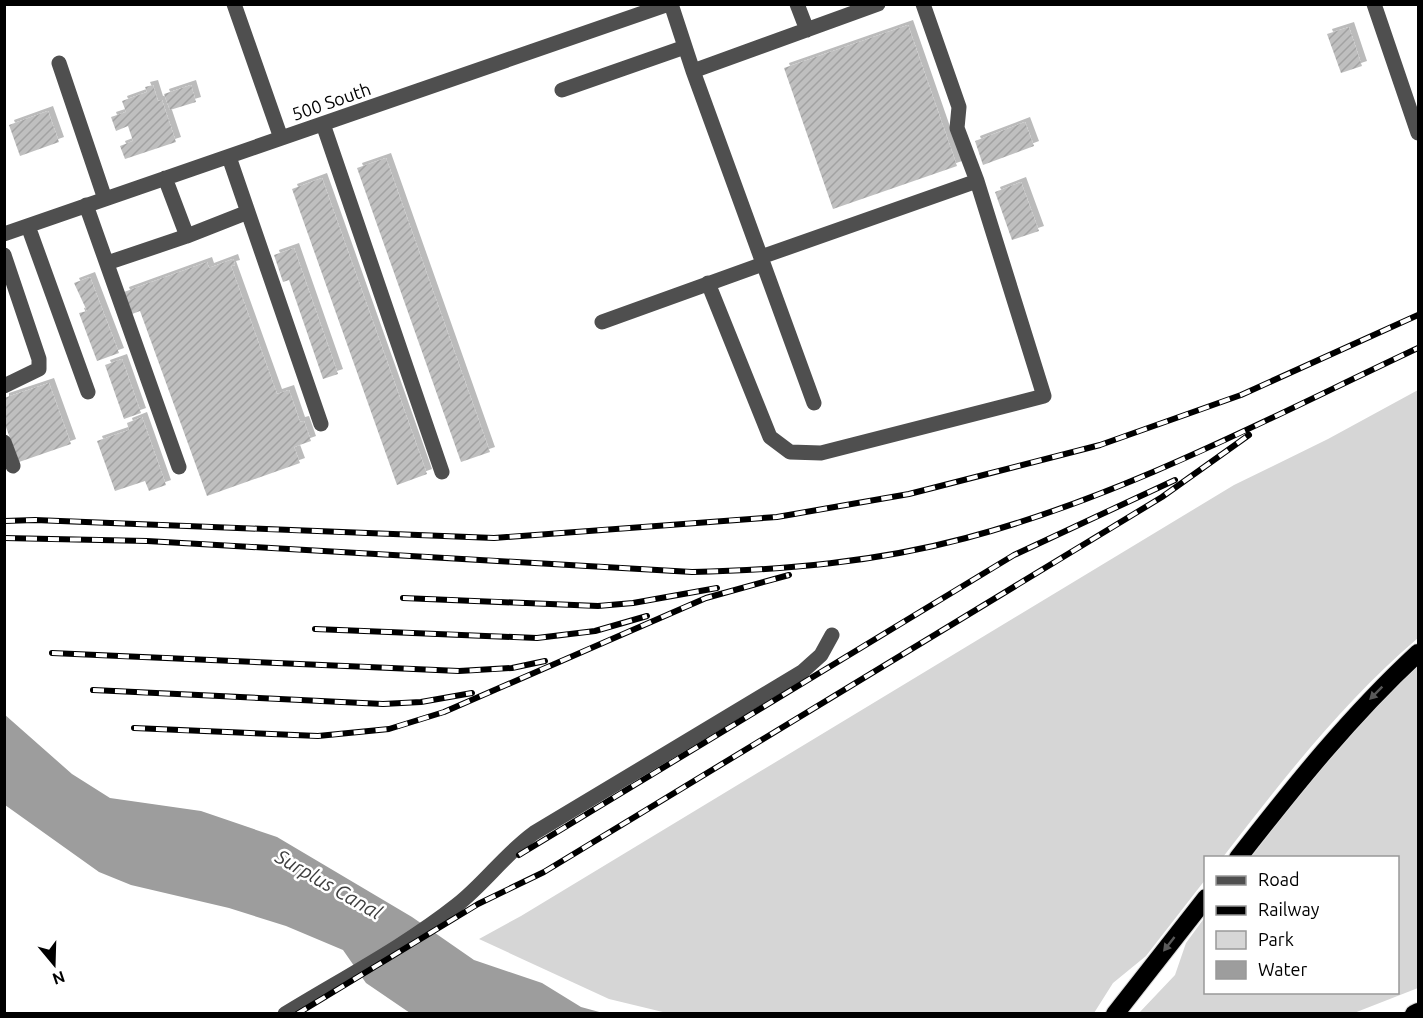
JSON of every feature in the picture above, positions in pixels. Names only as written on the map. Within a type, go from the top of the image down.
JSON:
[{"type":"highway","points":[[1240,856],[1341,730],[1419,653]]},
{"type":"highway","points":[[1115,1014],[1204,901]]},
{"type":"highway","points":[[1414,1014],[1419,1012]]},
{"type":"street","points":[[234,4],[281,138]]},
{"type":"street","points":[[670,4],[814,403]]},
{"type":"street","name":"500 South","points":[[4,234],[670,4]]},
{"type":"street","points":[[797,4],[807,30]]},
{"type":"street","points":[[693,71],[878,4]]},
{"type":"street","points":[[708,283],[770,437],[790,452],[821,453],[1044,396],[977,181],[957,128],[959,107],[922,4]]},
{"type":"street","points":[[1374,4],[1419,134]]},
{"type":"street","points":[[562,90],[685,47]]},
{"type":"street","points":[[59,63],[105,199]]},
{"type":"street","points":[[323,124],[442,472]]},
{"type":"street","points":[[229,157],[321,424]]},
{"type":"street","points":[[165,178],[188,236]]},
{"type":"street","points":[[602,322],[977,181]]},
{"type":"street","points":[[86,205],[179,467]]},
{"type":"street","points":[[107,263],[188,236],[248,212]]},
{"type":"street","points":[[28,226],[88,393]]},
{"type":"street","points":[[4,255],[39,359],[39,369],[4,386]]},
{"type":"street","points":[[4,442],[13,466]]},
{"type":"street","points":[[285,1014],[426,927],[470,894],[505,856],[534,833],[802,672],[821,654],[832,635]]},
{"type":"green space","points":[[1418,390],[1418,638],[1364,688],[1339,715],[1291,770],[1224,856],[1204,856],[1204,881],[1146,956],[1113,983],[1094,1013],[667,1013],[609,999],[479,939],[521,916],[1234,485],[1328,439]]},
{"type":"green space","points":[[1418,665],[1418,988],[1354,1013],[1138,1014],[1175,975],[1186,943],[1204,918],[1204,994],[1399,994],[1399,856],[1252,856],[1351,733]]},
{"type":"water","name":"Surplus Canal","points":[[4,714],[72,774],[110,798],[201,811],[277,837],[412,917],[474,960],[542,983],[581,1007],[603,1013],[410,1013],[366,983],[343,950],[286,926],[229,908],[131,885],[99,872],[5,805]]},
{"type":"building","points":[[908,25],[957,166],[833,209],[784,68]]},
{"type":"building","points":[[1349,27],[1362,66],[1341,73],[1327,34]]},
{"type":"building","points":[[153,85],[158,101],[162,100],[176,142],[125,159],[120,146],[133,141],[128,126],[116,131],[111,117],[126,112],[122,101],[147,92],[145,87]]},
{"type":"building","points":[[191,85],[196,102],[170,110],[164,94]]},
{"type":"building","points":[[48,111],[59,142],[20,156],[9,125]]},
{"type":"building","points":[[1025,122],[1034,146],[983,165],[975,141]]},
{"type":"building","points":[[386,158],[490,452],[461,462],[357,168]]},
{"type":"building","points":[[322,178],[427,474],[397,485],[292,189]]},
{"type":"building","points":[[1021,182],[1039,231],[1012,240],[995,192]]},
{"type":"building","points":[[294,248],[338,374],[323,379],[289,280],[283,282],[274,255]]},
{"type":"building","points":[[233,259],[235,265],[231,266],[277,394],[289,390],[300,422],[304,421],[311,441],[294,447],[300,463],[207,496],[140,311],[132,314],[124,292],[207,262],[209,268]]},
{"type":"building","points":[[90,277],[119,353],[97,361],[79,313],[87,311],[74,283]]},
{"type":"building","points":[[122,359],[141,413],[124,419],[105,365]]},
{"type":"building","points":[[49,383],[71,444],[19,462],[4,422],[4,398]]},
{"type":"building","points":[[142,417],[166,485],[149,491],[145,481],[115,491],[97,441],[129,430],[127,423]]},
{"type":"railway","points":[[4,521],[35,520],[494,538],[777,517],[909,494],[1100,445],[1241,395],[1418,315]]},
{"type":"railway","points":[[4,538],[147,541],[692,572],[796,567],[864,559],[966,538],[1025,521],[1083,500],[1196,453],[1418,348]]},
{"type":"railway","points":[[297,1014],[478,904],[544,872],[1162,497],[1249,435]]},
{"type":"railway","points":[[519,855],[1014,555],[1175,480]]},
{"type":"railway","points":[[134,728],[318,736],[389,729],[444,712],[706,598],[789,575]]},
{"type":"railway","points":[[403,598],[598,606],[633,603],[717,588]]},
{"type":"railway","points":[[315,629],[537,638],[595,631],[647,616]]},
{"type":"railway","points":[[52,653],[459,671],[512,668],[545,661]]},
{"type":"railway","points":[[93,690],[383,704],[421,702],[472,693]]}]
